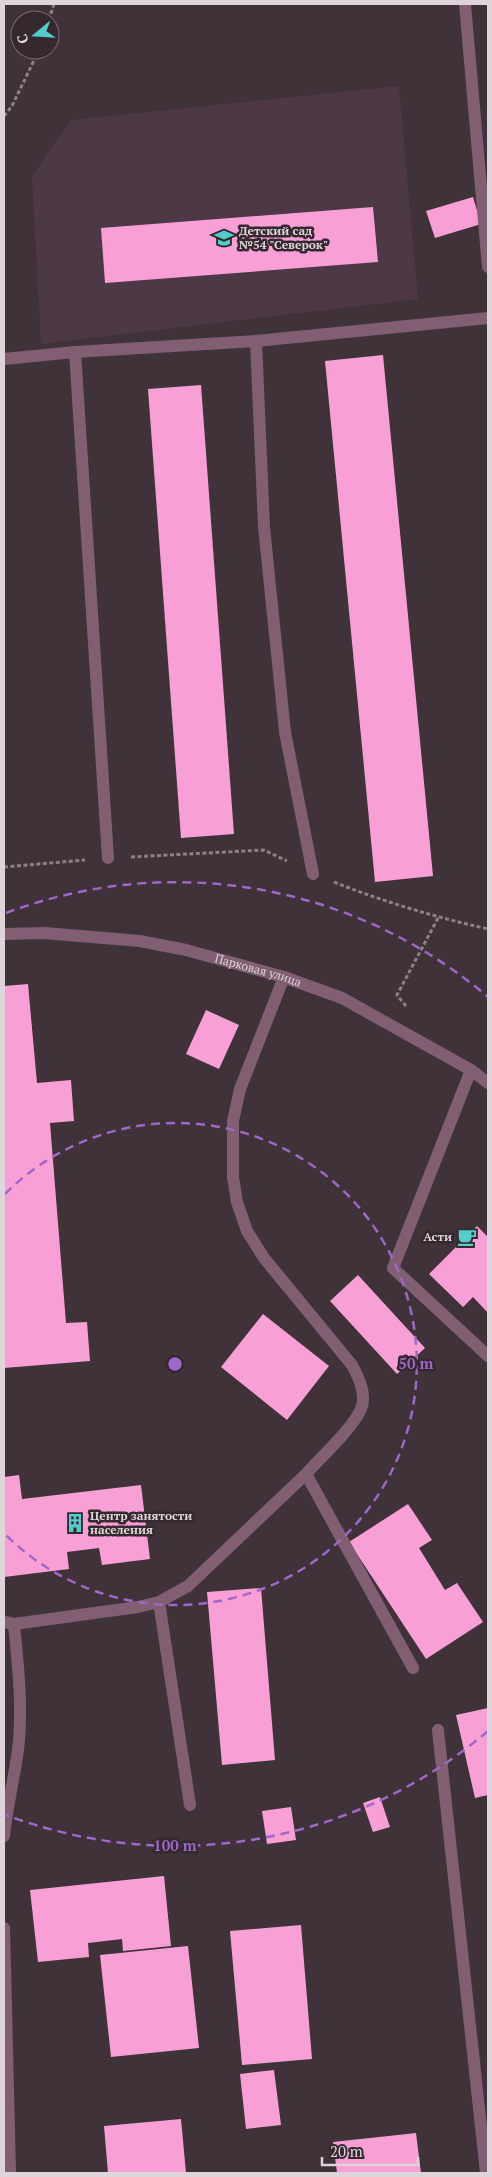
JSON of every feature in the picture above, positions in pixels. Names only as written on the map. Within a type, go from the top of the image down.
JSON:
[{"type":"street","points":[[465,4],[488,267]]},
{"type":"street","points":[[4,359],[74,352],[256,341],[488,318]]},
{"type":"street","points":[[256,341],[264,527],[285,732],[313,874]]},
{"type":"street","points":[[74,352],[108,858]]},
{"type":"street","name":"Парковая улица","points":[[4,934],[44,933],[140,941],[186,950],[284,977],[342,998],[471,1070],[488,1083]]},
{"type":"street","points":[[4,1836],[7,1806],[18,1749],[20,1687],[9,1623],[138,1607],[159,1602],[188,1586],[306,1474],[354,1420],[361,1408],[362,1395],[359,1380],[352,1365],[264,1258],[246,1231],[237,1202],[233,1177],[233,1121],[240,1089],[284,977]]},
{"type":"street","points":[[471,1070],[393,1268],[488,1356]]},
{"type":"street","points":[[306,1474],[413,1668]]},
{"type":"street","points":[[159,1602],[190,1805]]},
{"type":"street","points":[[438,1730],[486,2173]]},
{"type":"street","points":[[4,1928],[10,2173]]},
{"type":"path","points":[[4,116],[12,106],[34,60]]},
{"type":"path","points":[[4,867],[108,858],[264,850],[313,874],[374,899],[438,918],[488,929]]},
{"type":"path","points":[[408,1007],[397,995],[438,918]]},
{"type":"shaded area","name":"Детский сад №54 \"Северок\"","points":[[399,86],[418,299],[41,344],[32,176],[71,120]]},
{"type":"building","points":[[473,197],[481,224],[435,238],[426,211]]},
{"type":"building","points":[[373,207],[378,262],[105,283],[101,228]]},
{"type":"building","points":[[383,355],[433,876],[375,882],[325,361]]},
{"type":"building","points":[[201,385],[234,834],[181,838],[148,389]]},
{"type":"building","points":[[28,984],[37,1083],[71,1080],[74,1121],[50,1123],[66,1323],[87,1322],[90,1361],[4,1368],[4,986]]},
{"type":"building","points":[[206,1010],[239,1025],[219,1069],[186,1054]]},
{"type":"building","points":[[477,1226],[488,1237],[488,1313],[473,1297],[463,1307],[429,1274]]},
{"type":"building","points":[[358,1275],[425,1348],[397,1374],[330,1301]]},
{"type":"building","points":[[263,1314],[329,1366],[287,1420],[221,1367]]},
{"type":"building","name":"Центр занятости населения","points":[[19,1475],[22,1499],[141,1485],[150,1559],[102,1565],[99,1548],[67,1552],[69,1569],[4,1577],[4,1477]]},
{"type":"building","points":[[408,1504],[432,1540],[419,1548],[445,1590],[457,1583],[483,1622],[426,1659],[349,1542]]},
{"type":"building","points":[[261,1588],[275,1760],[222,1765],[207,1592]]},
{"type":"building","points":[[488,1708],[488,1795],[475,1798],[456,1715]]},
{"type":"building","points":[[380,1797],[390,1827],[373,1832],[363,1803]]},
{"type":"building","points":[[291,1807],[296,1840],[267,1844],[262,1811]]},
{"type":"building","points":[[164,1876],[171,1946],[123,1951],[122,1939],[88,1943],[89,1957],[38,1962],[30,1890]]},
{"type":"building","points":[[301,1925],[312,2059],[242,2065],[230,1931]]},
{"type":"building","points":[[188,1946],[199,2048],[111,2057],[100,1955]]},
{"type":"building","points":[[274,2070],[281,2125],[246,2129],[240,2074]]},
{"type":"building","points":[[181,2119],[186,2173],[108,2173],[104,2126]]},
{"type":"building","points":[[416,2133],[421,2173],[337,2173],[333,2142]]},
{"type":"place","name":"Детский сад №54 \"Северок\"","points":[[224,238]]},
{"type":"place","name":"Асти","points":[[467,1237]]},
{"type":"place","name":"Центр занятости населения","points":[[75,1523]]}]
